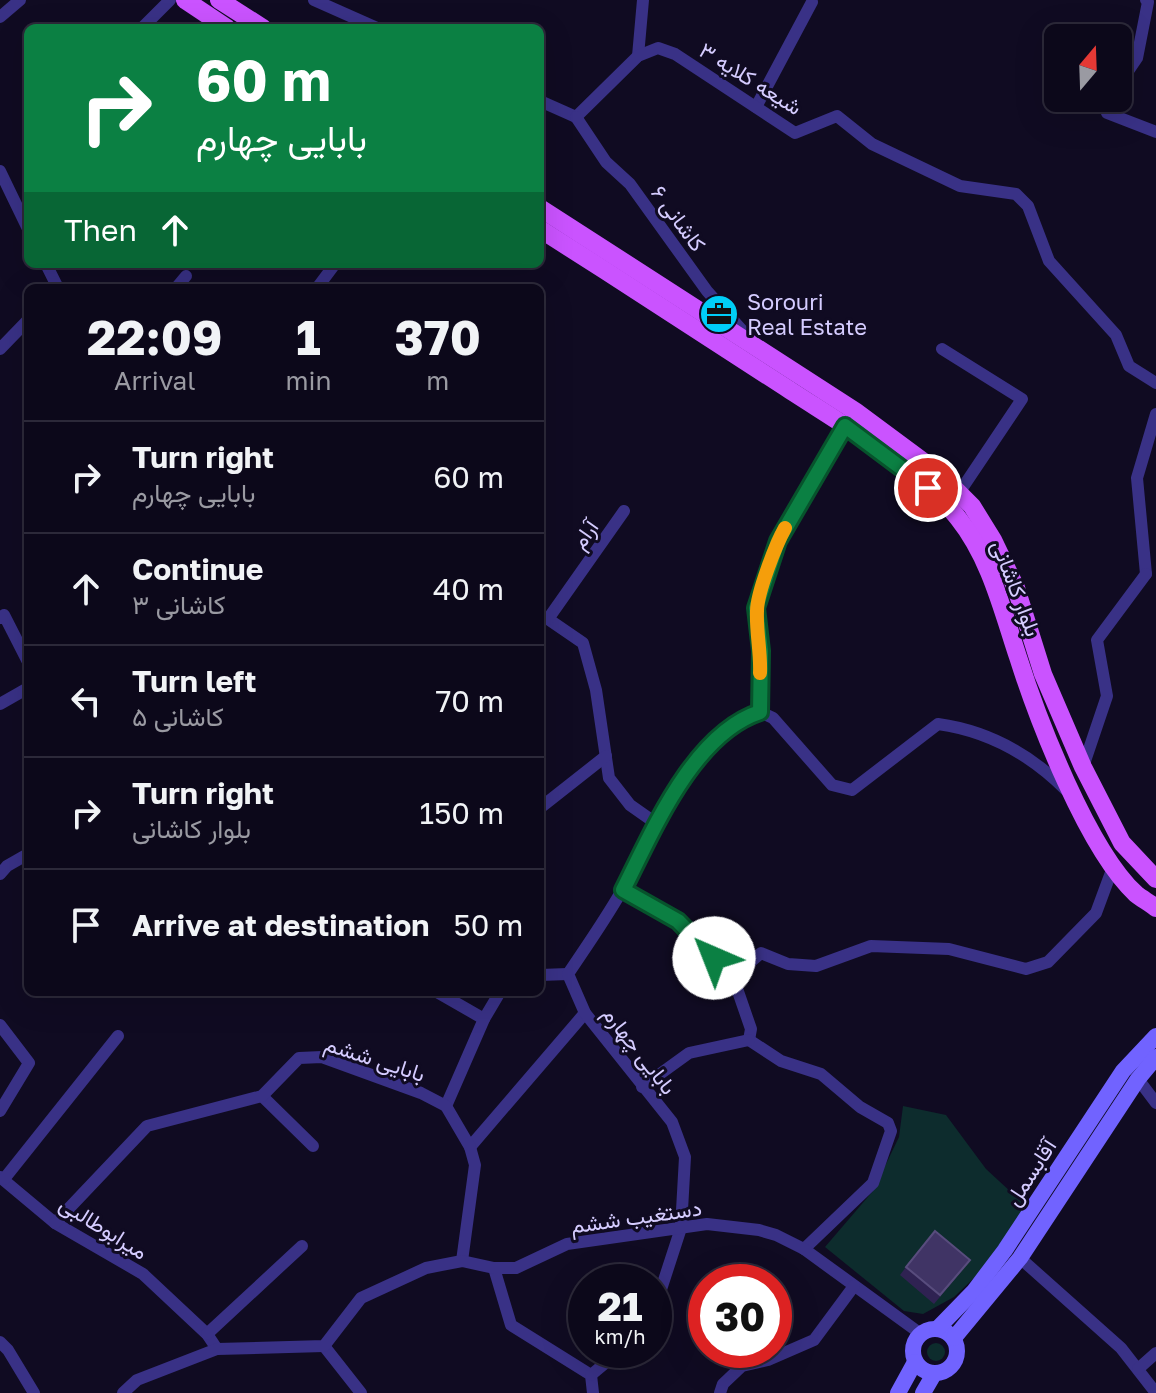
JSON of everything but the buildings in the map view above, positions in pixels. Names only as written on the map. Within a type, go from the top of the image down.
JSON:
[{"type":"main road","points":[[185,0],[221,24]]},
{"type":"main road","points":[[219,0],[257,24]]},
{"type":"main road","name":"بلوار کاشانی","points":[[544,211],[752,342],[898,441],[972,506],[993,540],[1016,588],[1043,674],[1083,767],[1122,843],[1156,879]]},
{"type":"main road","name":"بلوار کاشانی","points":[[544,232],[845,426],[928,488],[958,517],[981,555],[997,593],[1028,688],[1077,801],[1113,867],[1136,894],[1156,908]]},
{"type":"street","points":[[0,17],[20,0]]},
{"type":"street","points":[[146,24],[170,0]]},
{"type":"street","points":[[314,0],[338,4],[370,24]]},
{"type":"street","points":[[544,103],[576,117],[638,56],[643,0]]},
{"type":"street","points":[[1132,65],[1137,58],[1146,0]]},
{"type":"street","points":[[756,107],[812,2]]},
{"type":"street","name":"شیعه کلایه ۳","points":[[638,56],[658,48],[675,54],[795,133],[837,116],[872,144],[960,186],[1016,194],[1028,206],[1049,261],[1116,335],[1129,366],[1156,383]]},
{"type":"street","points":[[1107,112],[1156,132]]},
{"type":"street","name":"کاشانی ۶","points":[[576,117],[606,162],[630,184],[707,291],[752,342]]},
{"type":"street","points":[[0,171],[24,221]]},
{"type":"street","points":[[179,284],[186,276]]},
{"type":"street","points":[[0,349],[24,324]]},
{"type":"street","points":[[942,349],[1022,399],[959,493]]},
{"type":"street","points":[[1083,767],[1107,696],[1097,640],[1151,572],[1137,478],[1156,414]]},
{"type":"street","points":[[760,712],[761,651],[756,608],[778,541],[845,426]]},
{"type":"street","name":"آرام","points":[[544,618],[624,511]]},
{"type":"street","points":[[0,618],[4,615],[24,654]]},
{"type":"street","points":[[544,618],[583,643],[596,690],[609,778],[630,805],[657,824]]},
{"type":"street","points":[[0,704],[24,690]]},
{"type":"street","points":[[544,975],[568,974],[623,890],[657,824],[703,751],[746,717],[760,712],[773,718],[832,785],[852,790],[938,724],[966,728],[1010,745],[1047,771],[1077,801]]},
{"type":"street","points":[[544,805],[606,756]]},
{"type":"street","points":[[0,874],[24,856]]},
{"type":"street","points":[[733,977],[761,953],[788,964],[816,966],[871,946],[949,949],[1026,969],[1048,962],[1096,913],[1113,867]]},
{"type":"street","points":[[623,890],[678,921],[733,977],[751,1029],[749,1040]]},
{"type":"street","name":"بابایی چهارم","points":[[568,974],[585,1013],[672,1122],[685,1157],[681,1228],[669,1264]]},
{"type":"street","points":[[444,996],[484,1019]]},
{"type":"street","points":[[446,1106],[484,1019],[498,996]]},
{"type":"street","points":[[470,1147],[585,1013]]},
{"type":"street","points":[[0,1025],[29,1063],[0,1111]]},
{"type":"street","points":[[2,1178],[118,1036]]},
{"type":"street","name":"آقابسمل","points":[[929,1331],[974,1291],[1005,1250],[1123,1071],[1156,1036]]},
{"type":"street","points":[[642,1087],[689,1053],[749,1040],[781,1061],[821,1074],[860,1107],[888,1123],[891,1131],[873,1183],[804,1249]]},
{"type":"street","name":"بابایی ششم","points":[[262,1096],[299,1058],[322,1057],[421,1093],[446,1106],[470,1147],[475,1165],[462,1261]]},
{"type":"street","name":"آقابسمل","points":[[954,1338],[1020,1258],[1138,1079],[1156,1057]]},
{"type":"street","points":[[1138,1079],[1156,1103]]},
{"type":"street","points":[[55,1223],[147,1126],[262,1096],[313,1146]]},
{"type":"street","name":"میرابوطالبی","points":[[2,1178],[55,1223],[143,1274],[207,1334],[217,1349]]},
{"type":"street","name":"دستغیب ششم","points":[[324,1346],[361,1298],[426,1268],[462,1261],[494,1268],[516,1268],[567,1244],[707,1224],[776,1235],[804,1249],[854,1286],[929,1331]]},
{"type":"street","points":[[207,1334],[302,1246]]},
{"type":"street","points":[[1020,1258],[1121,1348],[1156,1393]]},
{"type":"street","points":[[494,1268],[511,1325],[591,1375]]},
{"type":"street","points":[[720,1393],[723,1384],[742,1366],[768,1360],[814,1340],[854,1286]]},
{"type":"street","points":[[929,1331],[954,1338],[957,1359],[948,1370],[934,1374],[920,1368],[915,1362],[913,1347],[929,1331]]},
{"type":"street","points":[[0,1342],[34,1393]]},
{"type":"street","points":[[123,1393],[137,1380],[217,1349],[324,1346],[361,1393]]},
{"type":"street","points":[[1138,1369],[1156,1353]]},
{"type":"street","points":[[898,1393],[915,1362]]},
{"type":"street","points":[[591,1375],[599,1368]]},
{"type":"street","points":[[923,1393],[934,1374]]},
{"type":"street","points":[[591,1375],[593,1393]]},
{"type":"green space","points":[[903,1106],[946,1115],[986,1169],[1025,1205],[994,1259],[954,1297],[923,1314],[904,1311],[825,1247],[873,1191],[899,1137]]},
{"type":"green space","points":[[936,1343],[945,1352],[936,1361],[927,1352]]},
{"type":"slow traffic","points":[[760,673],[756,608],[785,528]]},
{"type":"place","name":"Sorouri Real Estate","points":[[719,314]]},
{"type":"route","points":[[714,958],[678,921],[623,890],[657,824],[703,751],[746,717],[760,712],[761,651],[756,608],[778,541],[845,426],[928,488]]}]
